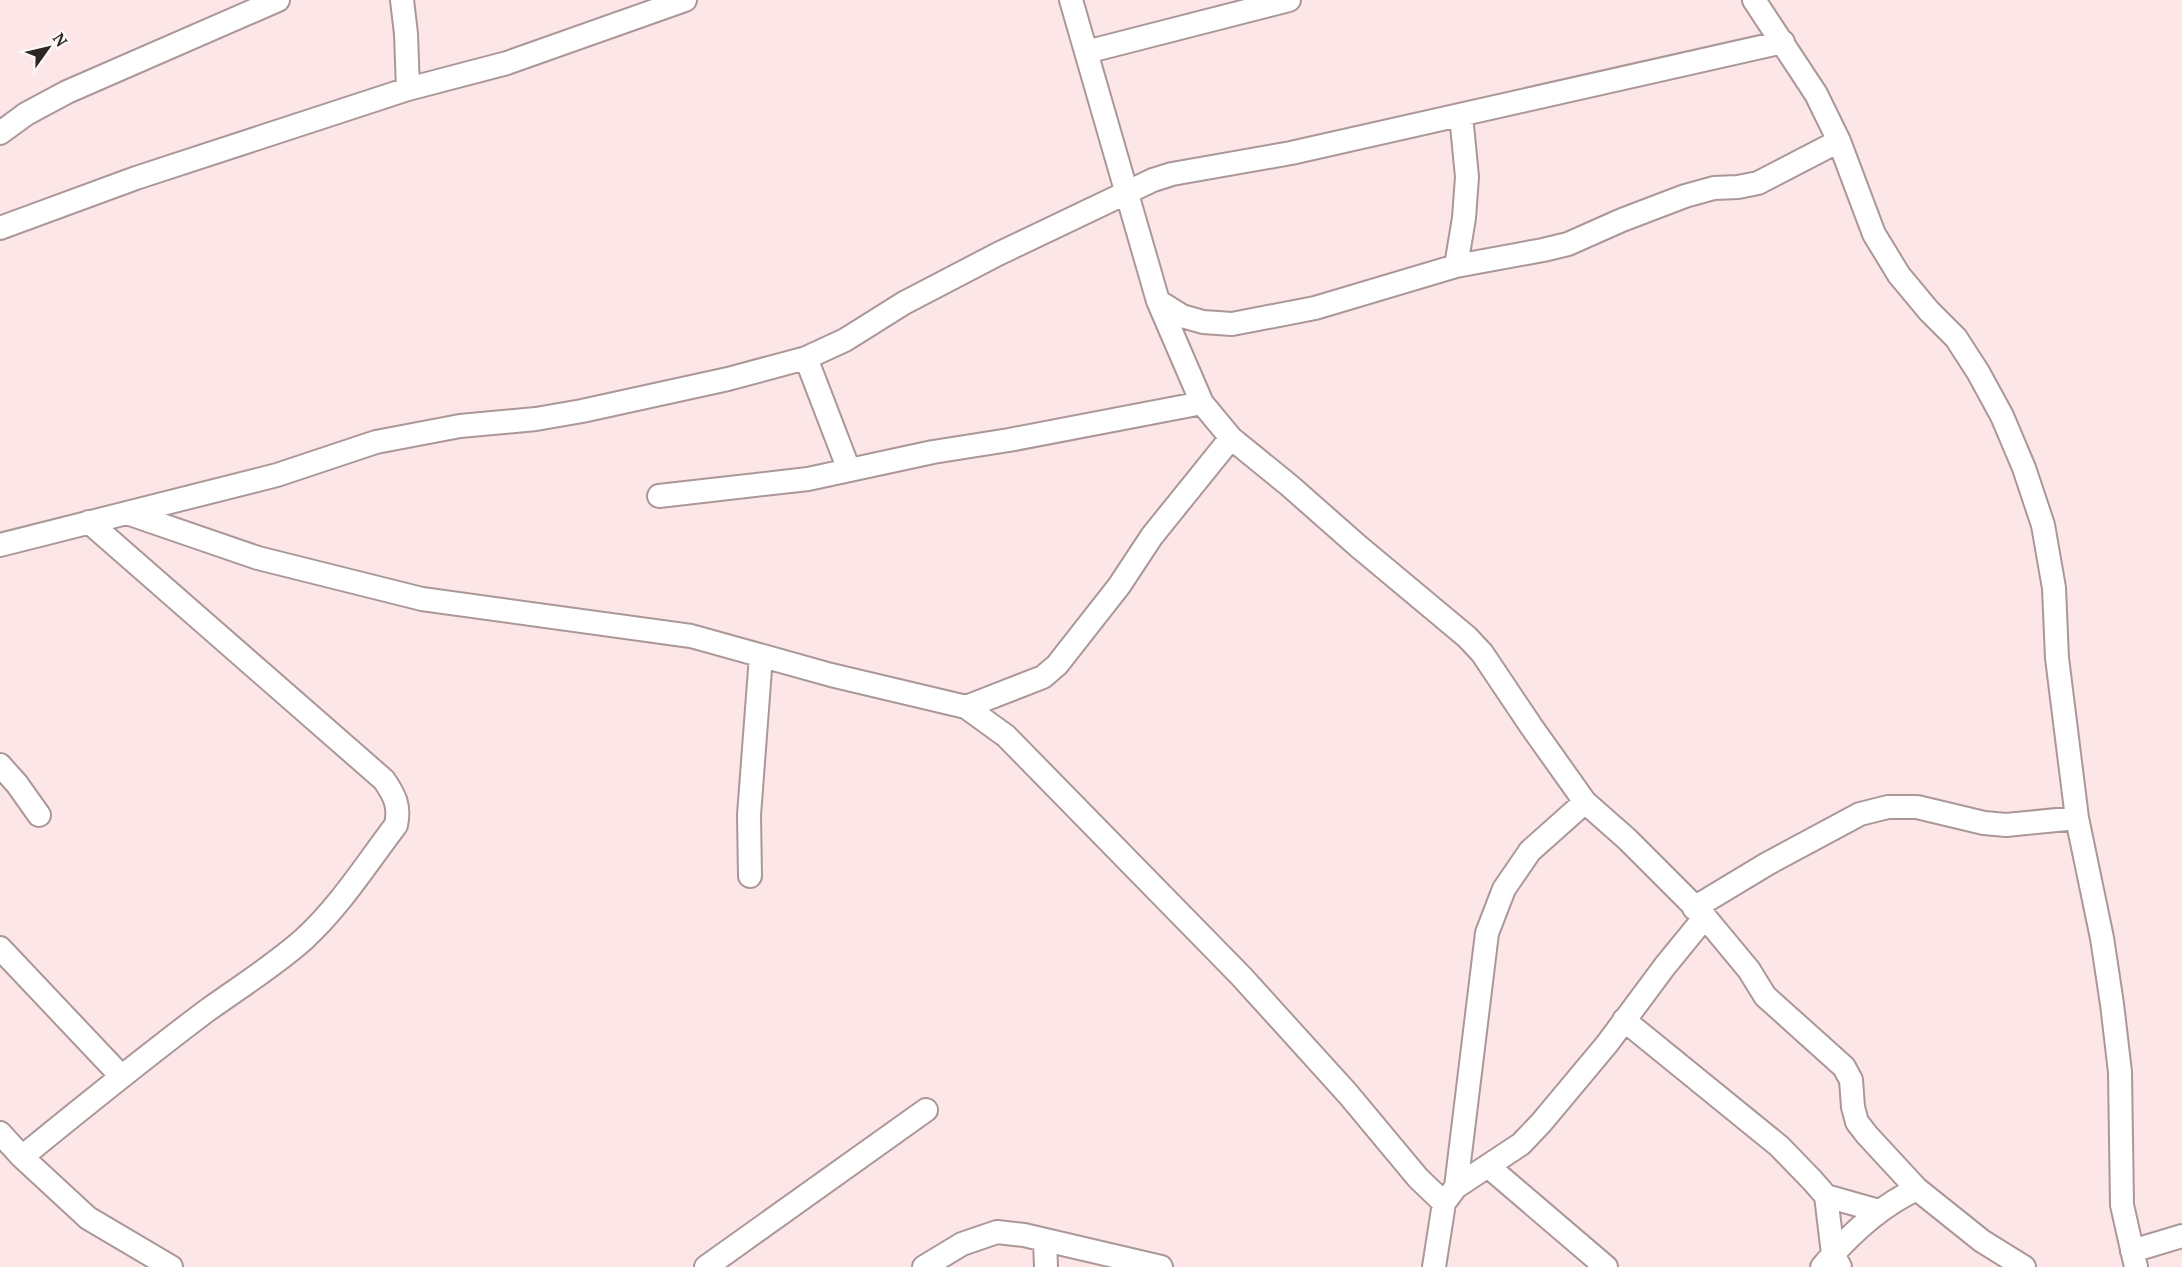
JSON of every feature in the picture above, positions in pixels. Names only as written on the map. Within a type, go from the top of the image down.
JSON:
[{"type":"street","points":[[0,133],[26,114],[67,92],[278,0]]},
{"type":"street","points":[[402,0],[408,89]]},
{"type":"street","points":[[0,228],[136,178],[408,89],[507,63],[685,0]]},
{"type":"street","points":[[1071,0],[1158,301],[1202,403],[1231,438],[1298,492],[1358,546],[1467,637],[1482,653],[1530,726],[1585,802],[1627,839],[1700,913],[1749,970],[1766,996],[1844,1067],[1851,1080],[1853,1107],[1857,1122],[1917,1189],[1982,1240],[2024,1267]]},
{"type":"street","points":[[1086,52],[1289,0]]},
{"type":"street","points":[[1754,0],[1816,94],[1839,141],[1874,234],[1899,275],[1929,311],[1956,338],[1978,372],[2002,416],[2024,468],[2043,525],[2054,588],[2057,658],[2077,818],[2102,938],[2112,1004],[2120,1072],[2122,1205],[2134,1259],[2182,1236]]},
{"type":"street","points":[[0,545],[277,475],[376,442],[460,426],[536,419],[582,411],[728,379],[806,358],[845,340],[925,292],[1153,180],[1172,174],[1291,153],[1783,42]]},
{"type":"street","points":[[1456,266],[1464,218],[1467,177],[1461,115]]},
{"type":"street","points":[[1158,301],[1182,316],[1203,322],[1232,324],[1316,308],[1456,266],[1568,244],[1685,196],[1714,188],[1758,183],[1839,141]]},
{"type":"street","points":[[806,358],[849,470]]},
{"type":"street","points":[[659,496],[808,479],[933,452],[1009,440],[1202,403]]},
{"type":"street","points":[[966,707],[1043,677],[1057,665],[1119,586],[1152,536],[1231,438]]},
{"type":"street","points":[[128,513],[258,558],[422,599],[691,636],[761,656],[966,707],[1006,736],[1241,976],[1348,1094],[1418,1178],[1450,1195]]},
{"type":"street","points":[[22,1157],[121,1076],[239,987],[271,966],[305,938],[346,892],[396,825],[399,811],[395,797],[384,780],[89,522]]},
{"type":"street","points":[[750,876],[749,815],[761,656]]},
{"type":"street","points":[[0,765],[18,784],[39,815]]},
{"type":"street","points":[[1434,1267],[1450,1195],[1487,933],[1504,889],[1530,850],[1585,802]]},
{"type":"street","points":[[1450,1195],[1521,1144],[1541,1123],[1607,1044],[1700,913],[1785,854],[1860,814],[1888,807],[1917,807],[1984,823],[2006,825],[2077,818]]},
{"type":"street","points":[[0,948],[121,1076]]},
{"type":"street","points":[[1624,1020],[1779,1146],[1826,1196],[1879,1212]]},
{"type":"street","points":[[708,1266],[926,1110]]},
{"type":"street","points":[[0,1133],[22,1157],[88,1218],[167,1266]]},
{"type":"street","points":[[1489,1167],[1606,1267]]},
{"type":"street","points":[[1832,1263],[1879,1212],[1917,1189]]},
{"type":"street","points":[[1826,1196],[1832,1263]]},
{"type":"street","points":[[924,1267],[962,1244],[997,1232],[1024,1235],[1161,1267]]},
{"type":"street","points":[[1045,1241],[1046,1267]]}]
